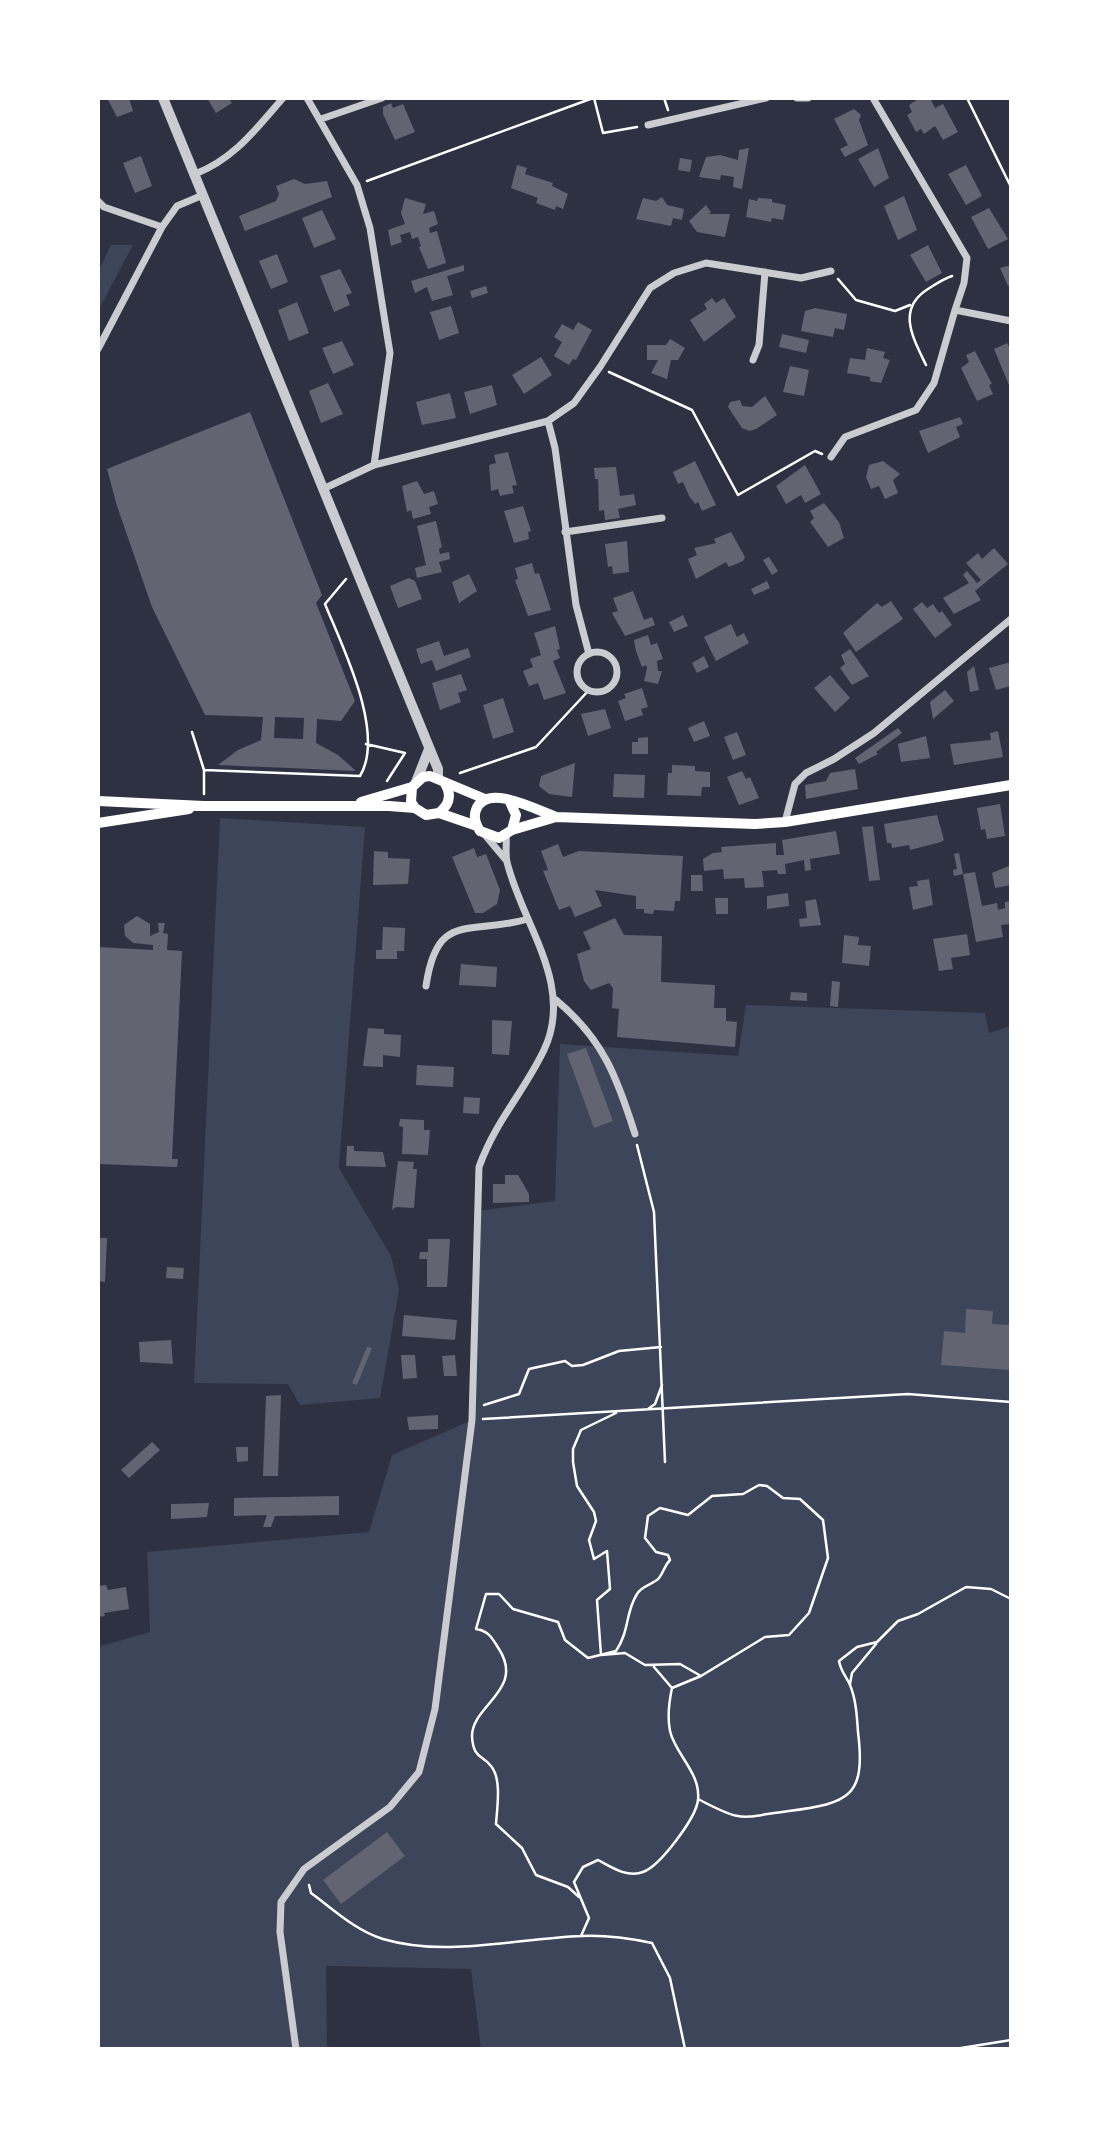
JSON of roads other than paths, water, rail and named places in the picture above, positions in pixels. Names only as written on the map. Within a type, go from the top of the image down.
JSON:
[{"type":"main road","points":[[352,805],[414,784],[423,778],[441,779],[485,799]]},
{"type":"main road","points":[[439,813],[449,802],[450,795],[441,779]]},
{"type":"main road","points":[[414,784],[411,802],[426,815],[439,813],[499,838],[509,832],[556,817]]},
{"type":"main road","points":[[481,831],[475,811],[485,799],[498,796],[556,817],[755,824],[785,822],[1011,785]]},
{"type":"main road","points":[[98,801],[204,806],[352,805],[415,808]]},
{"type":"main road","points":[[509,832],[516,815],[510,802]]},
{"type":"main road","points":[[98,823],[204,806]]},
{"type":"street","points":[[163,98],[441,779]]},
{"type":"street","points":[[195,174],[220,163],[244,144],[283,98]]},
{"type":"street","points":[[307,98],[357,185],[370,228],[390,353],[374,466]]},
{"type":"street","points":[[321,119],[382,98]]},
{"type":"street","points":[[648,125],[766,98]]},
{"type":"street","points":[[797,98],[808,98]]},
{"type":"street","points":[[831,457],[845,437],[916,410],[934,383],[966,275],[967,258],[873,98]]},
{"type":"street","points":[[98,349],[162,227],[177,206],[203,195]]},
{"type":"street","points":[[98,201],[104,208],[162,227]]},
{"type":"street","points":[[323,489],[374,466],[548,421],[573,403],[600,368],[650,288],[674,273],[706,262],[801,278],[831,271]]},
{"type":"street","points":[[753,360],[759,345],[765,272]]},
{"type":"street","points":[[955,310],[1011,321]]},
{"type":"street","points":[[548,421],[555,448],[576,605],[589,654]]},
{"type":"street","points":[[565,532],[662,518]]},
{"type":"street","points":[[785,822],[795,785],[806,773],[834,760],[874,733],[1011,618]]},
{"type":"street","points":[[589,654],[608,656],[617,673],[608,689],[589,690],[577,675],[580,662],[589,654]]},
{"type":"street","points":[[414,784],[429,749]]},
{"type":"street","points":[[296,2049],[280,1932],[281,1902],[304,1869],[390,1807],[419,1772],[435,1709],[474,1420],[479,1167],[491,1135],[545,1049],[556,1000],[545,961],[506,860],[481,831]]},
{"type":"street","points":[[506,860],[509,832]]},
{"type":"street","points":[[426,986],[437,943],[452,931],[502,926],[528,919]]},
{"type":"street","points":[[556,1000],[583,1023],[617,1078],[635,1134]]}]
